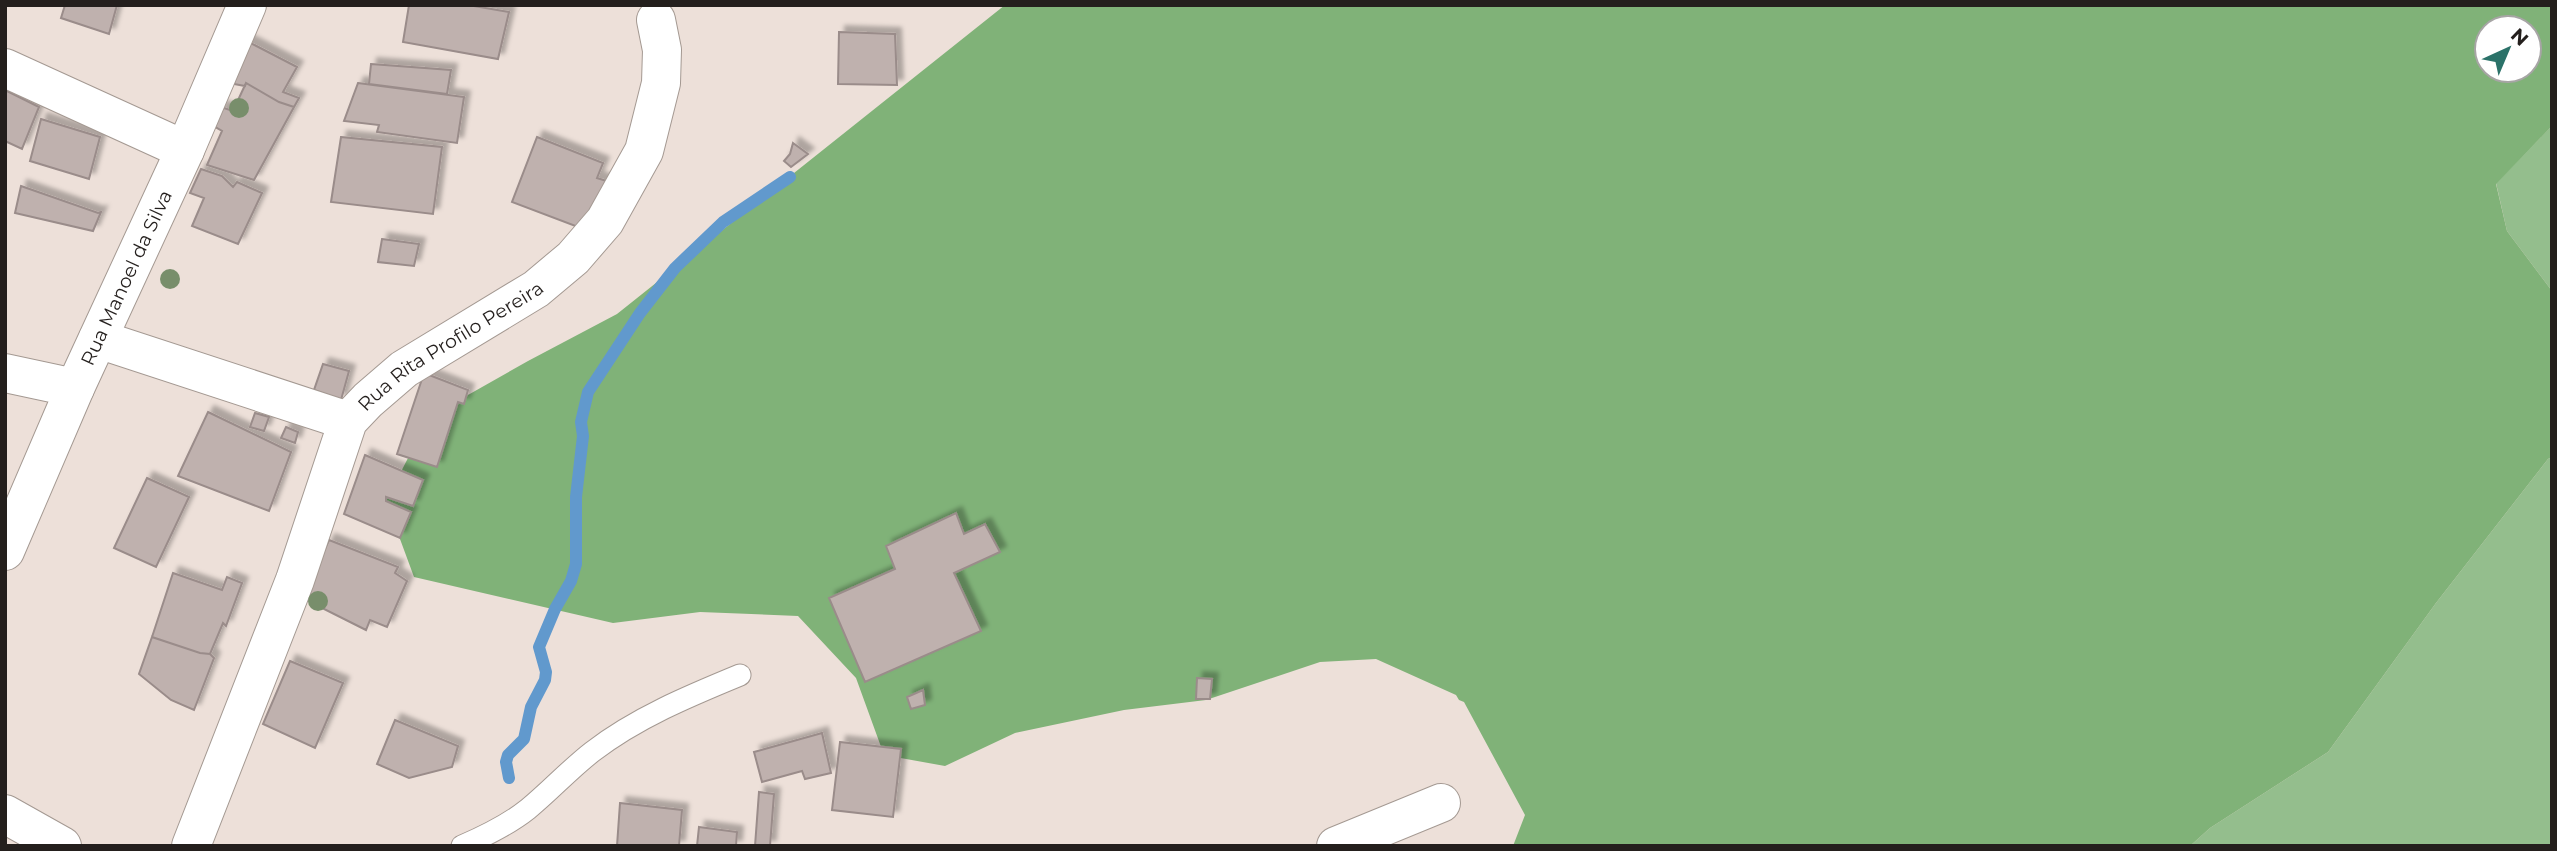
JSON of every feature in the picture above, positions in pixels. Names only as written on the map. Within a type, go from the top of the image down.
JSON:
[{"type":"street","name":"Rua Manoel da Silva","points":[[5,551],[247,5]]},
{"type":"street","name":"Rua Rita Profilo Pereira","points":[[191,846],[295,580],[348,421],[404,369],[536,289],[573,258],[606,220],[644,151],[658,97],[662,50],[656,20]]},
{"type":"street","points":[[5,68],[185,150]]},
{"type":"street","points":[[97,339],[348,421]]},
{"type":"street","points":[[5,373],[75,388]]},
{"type":"street","points":[[1336,846],[1441,803]]},
{"type":"street","points":[[5,814],[62,846]]},
{"type":"lane","points":[[463,846],[489,834],[527,810],[592,752],[618,734],[663,709],[740,675]]},
{"type":"green space","points":[[1005,5],[2552,5],[2552,126],[2496,184],[2507,231],[2552,291],[2552,457],[2436,603],[2328,752],[2210,828],[2190,846],[1513,846],[1525,815],[1464,702],[1456,695],[1376,659],[1320,662],[1206,700],[1124,710],[1015,733],[945,766],[884,755],[856,678],[798,616],[700,612],[613,623],[414,577],[386,501],[429,417],[617,314]]},
{"type":"green space","points":[[2552,126],[2552,291],[2507,231],[2496,183]]},
{"type":"green space","points":[[2552,457],[2552,846],[2190,846],[2210,828],[2328,752],[2436,603]]},
{"type":"building","points":[[65,5],[117,5],[109,34],[61,18]]},
{"type":"building","points":[[409,5],[468,5],[509,12],[498,59],[403,42]]},
{"type":"building","points":[[839,32],[895,34],[897,85],[838,84]]},
{"type":"building","points":[[241,38],[297,67],[283,92],[299,98],[294,107],[279,102],[246,83],[245,86],[234,84]]},
{"type":"building","points":[[371,64],[451,70],[447,94],[369,84]]},
{"type":"building","points":[[246,83],[279,102],[294,107],[254,180],[207,165],[222,131],[212,125],[221,107],[233,111]]},
{"type":"building","points":[[358,83],[464,97],[457,143],[377,132],[379,125],[344,121]]},
{"type":"building","points":[[5,90],[39,107],[22,149],[5,141]]},
{"type":"building","points":[[41,119],[100,137],[89,179],[30,161]]},
{"type":"building","points":[[341,137],[442,147],[433,214],[331,202]]},
{"type":"building","points":[[537,137],[603,163],[597,178],[610,182],[586,230],[512,202]]},
{"type":"building","points":[[793,143],[808,154],[791,167],[784,161],[790,154]]},
{"type":"building","points":[[201,169],[222,176],[233,187],[237,182],[262,193],[238,244],[192,226],[204,198],[190,193]]},
{"type":"building","points":[[21,186],[101,212],[93,231],[15,213]]},
{"type":"building","points":[[382,239],[419,244],[414,266],[378,262]]},
{"type":"building","points":[[323,364],[349,371],[341,400],[314,390]]},
{"type":"building","points":[[424,373],[468,390],[464,404],[458,402],[437,467],[397,454]]},
{"type":"building","points":[[208,412],[291,452],[269,511],[178,476]]},
{"type":"building","points":[[255,413],[269,417],[264,431],[250,427]]},
{"type":"building","points":[[286,427],[298,432],[295,443],[281,438]]},
{"type":"building","points":[[365,455],[423,480],[413,506],[386,497],[386,501],[411,512],[400,538],[344,514]]},
{"type":"building","points":[[147,478],[189,497],[156,567],[114,548]]},
{"type":"building","points":[[956,513],[964,534],[985,524],[1000,552],[954,573],[981,631],[865,682],[829,598],[895,569],[886,546]]},
{"type":"building","points":[[329,540],[398,567],[395,573],[407,581],[387,627],[370,620],[366,630],[312,603],[314,596],[305,592]]},
{"type":"building","points":[[173,573],[222,590],[227,577],[242,583],[226,626],[223,623],[210,654],[152,637]]},
{"type":"building","points":[[152,637],[210,654],[214,658],[194,710],[171,700],[139,674]]},
{"type":"building","points":[[290,661],[343,683],[315,748],[263,724]]},
{"type":"building","points":[[1197,678],[1212,679],[1210,699],[1196,699]]},
{"type":"building","points":[[923,690],[925,705],[911,709],[907,697]]},
{"type":"building","points":[[395,720],[458,746],[452,767],[409,778],[377,764]]},
{"type":"building","points":[[822,733],[831,773],[805,779],[802,771],[762,782],[754,752]]},
{"type":"building","points":[[840,742],[901,749],[893,817],[832,810]]},
{"type":"building","points":[[759,792],[774,794],[770,846],[755,846]]},
{"type":"building","points":[[620,803],[682,810],[679,846],[617,846]]},
{"type":"building","points":[[699,827],[737,832],[736,846],[697,846]]},
{"type":"waterway","points":[[509,778],[506,762],[508,755],[524,739],[531,707],[545,680],[546,672],[539,647],[555,609],[571,581],[576,564],[576,497],[583,436],[581,422],[588,392],[640,313],[675,268],[723,222],[790,177]]}]
